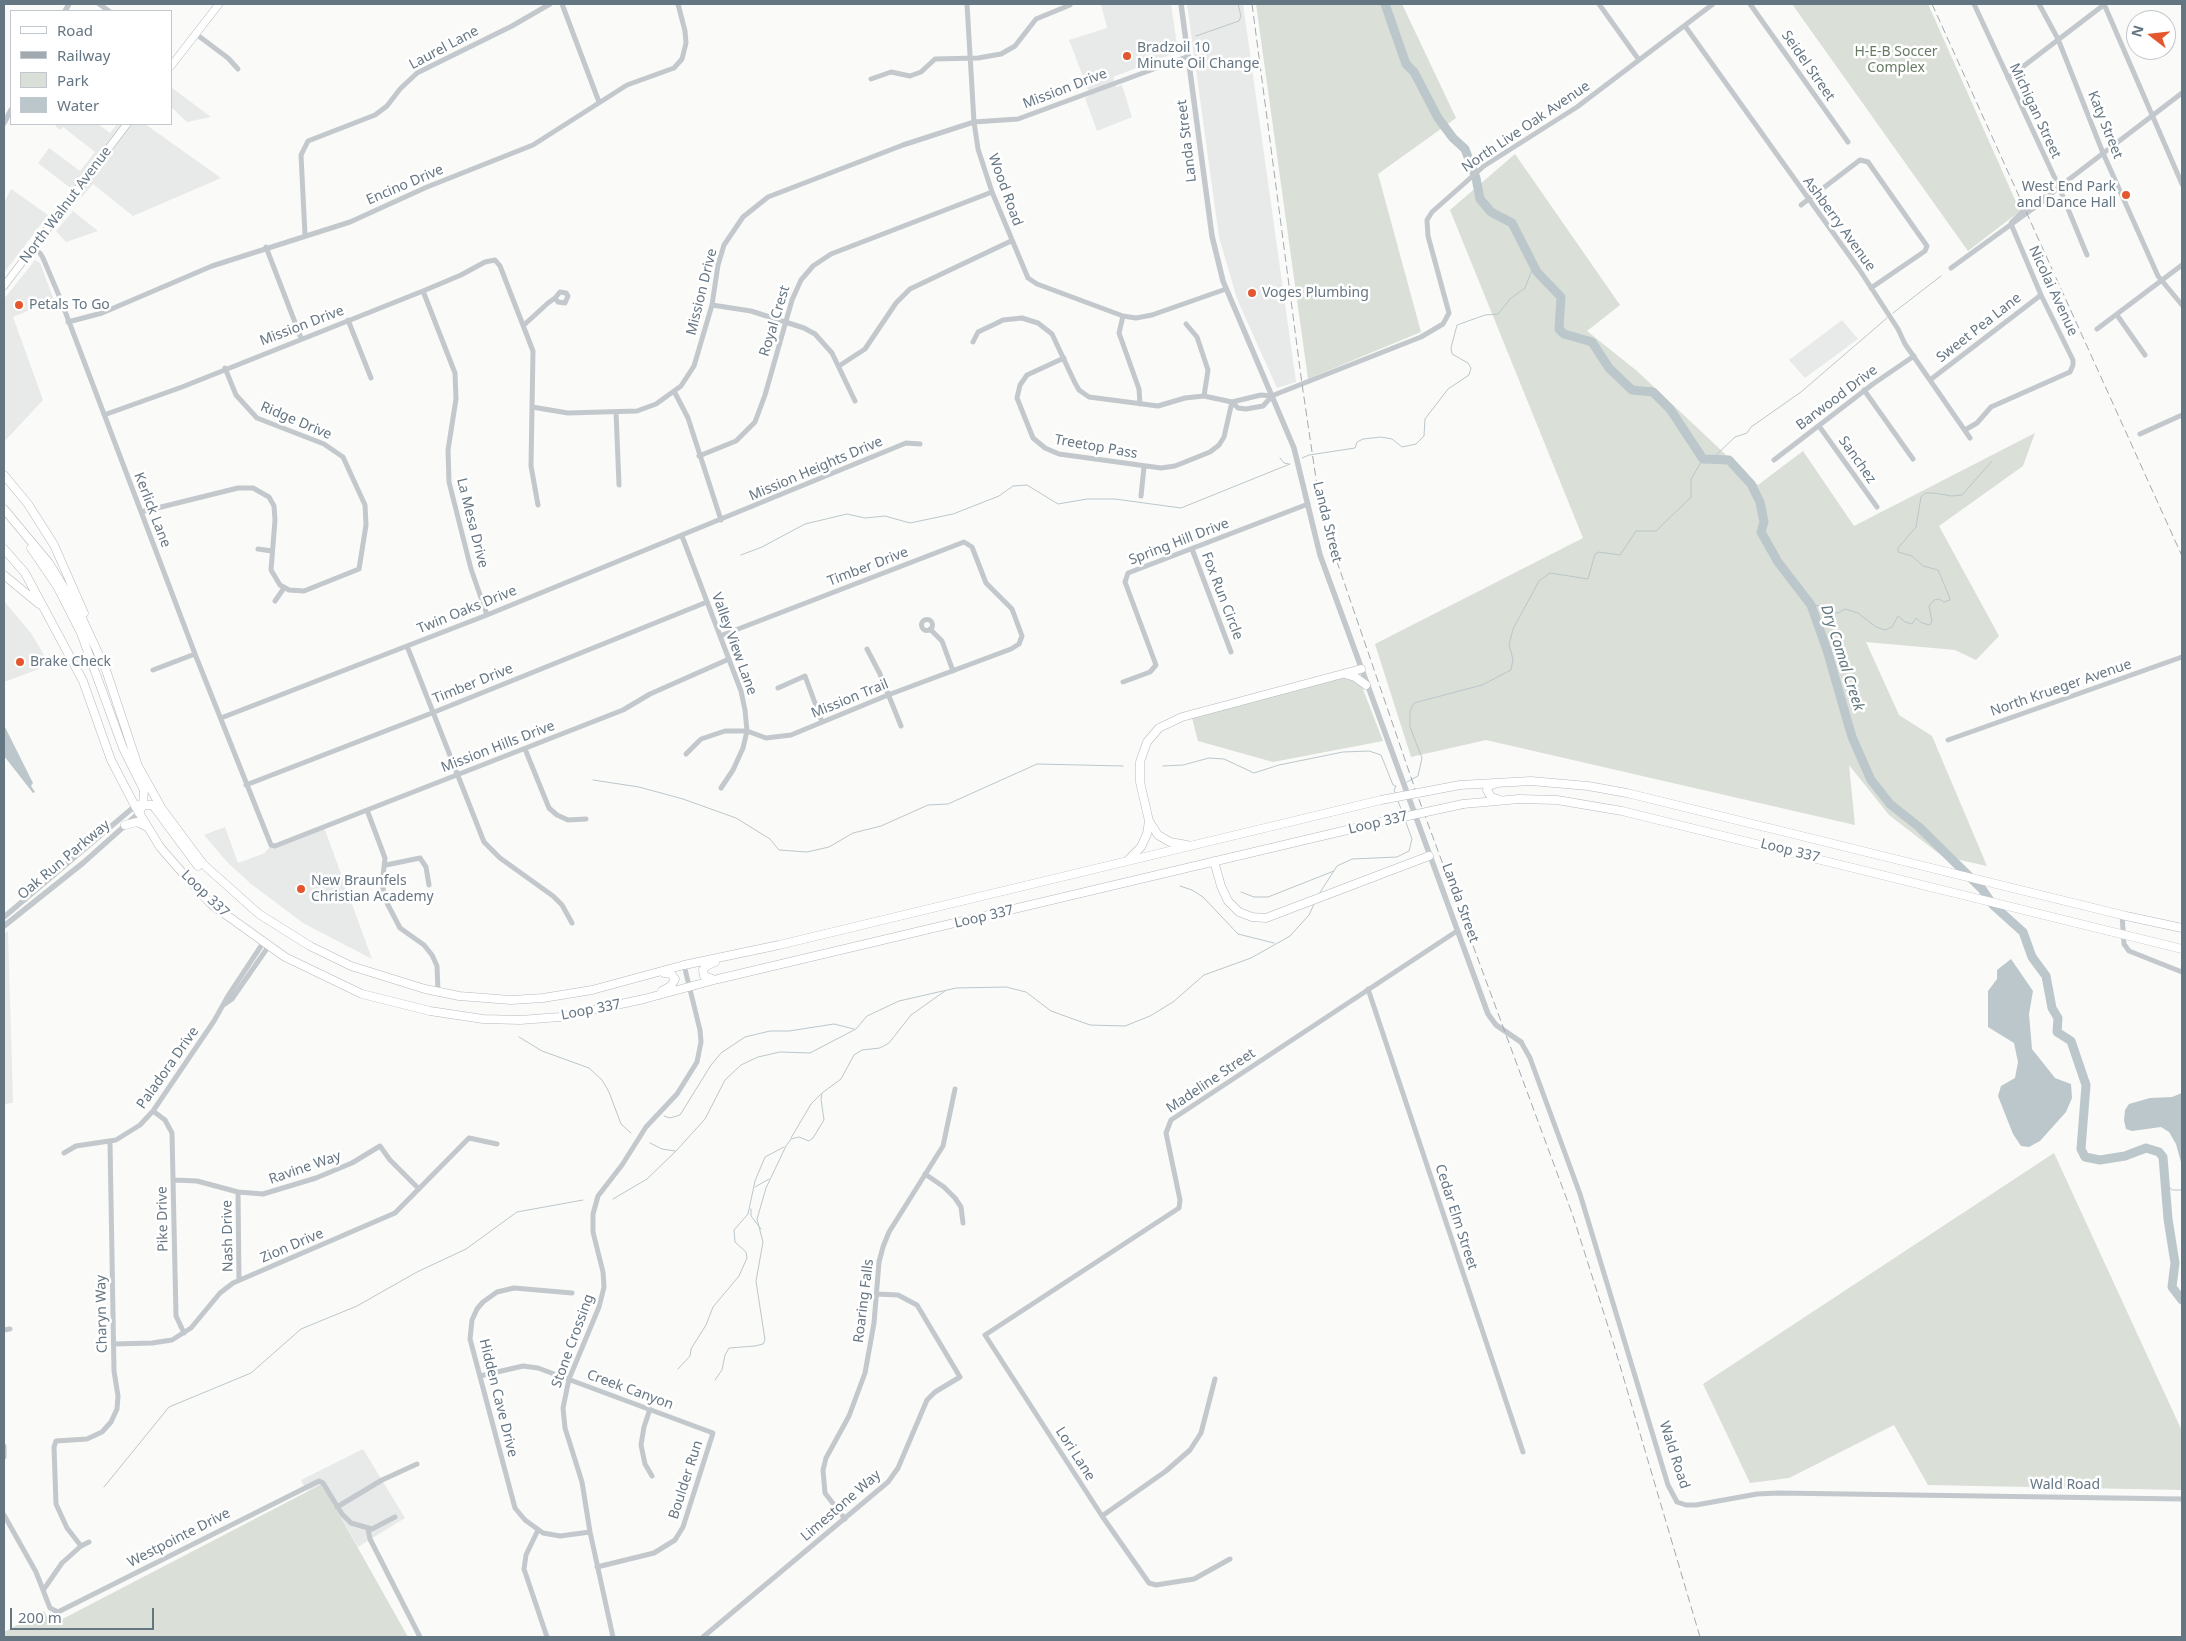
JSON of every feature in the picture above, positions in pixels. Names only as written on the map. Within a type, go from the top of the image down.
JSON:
[{"type":"main road","points":[[173,62],[217,4]]},
{"type":"main road","name":"North Walnut Avenue","points":[[4,286],[126,125]]},
{"type":"main road","points":[[4,475],[28,504],[54,546],[76,593],[89,629]]},
{"type":"main road","name":"Loop 337","points":[[4,509],[49,563],[89,629],[106,670],[138,766],[174,827],[203,864],[259,914],[310,946],[351,966],[438,991],[477,998],[528,999],[592,990],[684,964],[726,957],[1381,800],[1460,785],[1503,781],[1571,784],[1627,793],[2122,915],[2182,928]]},
{"type":"main road","points":[[11,518],[57,586],[81,633],[123,748],[144,790],[139,808],[152,805],[198,866],[231,898],[284,936],[310,946]]},
{"type":"main road","name":"Loop 337","points":[[4,549],[25,573],[83,681],[111,760],[160,847],[211,904],[265,945],[316,974],[362,994],[396,1004],[448,1014],[483,1019],[560,1017],[644,999],[718,979],[1385,821],[1462,804],[1501,800],[1557,800],[1622,810],[2182,949]]},
{"type":"main road","points":[[4,575],[43,608]]},
{"type":"main road","points":[[1190,846],[1170,842],[1158,835],[1149,821],[1140,782],[1140,762],[1147,742],[1159,728],[1182,717],[1361,669]]},
{"type":"main road","points":[[1340,674],[1356,677],[1366,685]]},
{"type":"main road","points":[[1501,800],[1491,797],[1487,790],[1491,785],[1503,781]]},
{"type":"main road","points":[[1126,861],[1141,847],[1147,834],[1149,821]]},
{"type":"main road","points":[[125,825],[137,822],[149,828]]},
{"type":"main road","points":[[1214,861],[1221,886],[1228,901],[1240,912],[1252,917],[1266,918],[1429,856]]},
{"type":"main road","points":[[718,979],[706,978],[703,973],[704,969],[726,957]]},
{"type":"main road","points":[[644,999],[667,989],[675,981],[675,977],[671,974],[657,973]]},
{"type":"street","name":"Laurel Lane","points":[[305,236],[301,155],[308,141],[375,115],[387,106],[404,84],[417,73],[512,26],[550,4]]},
{"type":"street","points":[[562,4],[599,102]]},
{"type":"street","name":"Encino Drive","points":[[68,322],[102,313],[212,266],[266,247],[350,222],[427,187],[523,150],[565,126],[632,82],[669,72],[678,64],[684,53],[686,43],[678,4]]},
{"type":"street","name":"Wood Road","points":[[967,4],[974,122],[978,149],[992,192],[1023,271],[1034,282],[1123,316]]},
{"type":"street","name":"Landa Street","points":[[1182,4],[1212,236],[1226,289],[1294,448],[1320,554],[1366,685],[1488,1014],[1496,1025],[1504,1030]]},
{"type":"street","points":[[1599,4],[1639,60]]},
{"type":"street","name":"North Live Oak Avenue","points":[[1249,409],[1263,406],[1272,396],[1284,390],[1421,337],[1446,321],[1448,307],[1428,236],[1427,220],[1432,212],[1484,166],[1516,145],[1540,133],[1713,4]]},
{"type":"street","name":"Seidel Street","points":[[1750,4],[1848,142]]},
{"type":"street","name":"Michigan Street","points":[[1974,4],[2059,187],[2087,256]]},
{"type":"street","name":"Katy Street","points":[[2039,4],[2058,39],[2103,153],[2162,281],[2182,305]]},
{"type":"street","points":[[2008,78],[2104,4],[2182,184]]},
{"type":"street","points":[[871,79],[891,72],[910,76],[924,69],[935,59],[994,56],[1010,50],[1036,19],[1070,5]]},
{"type":"street","name":"Ashberry Avenue","points":[[1685,26],[1871,288],[1914,356],[1970,438]]},
{"type":"street","points":[[196,34],[228,58],[238,70]]},
{"type":"street","name":"Mission Drive","points":[[104,414],[127,408],[423,291],[461,275],[485,262],[495,260],[524,325],[533,351],[532,407],[562,413],[644,410],[674,391],[686,381],[692,372],[712,305],[718,265],[724,246],[743,217],[761,201],[786,189],[902,144],[974,122],[1018,120],[1189,56]]},
{"type":"street","points":[[1951,268],[2182,93]]},
{"type":"street","points":[[4,123],[10,112]]},
{"type":"street","points":[[1800,205],[1808,201],[1860,160],[1868,162],[1927,246],[1924,252],[1871,288]]},
{"type":"street","name":"Royal Crest","points":[[700,456],[736,441],[755,422],[785,322],[801,280],[824,258],[992,192]]},
{"type":"street","name":"Nicolai Avenue","points":[[1965,430],[1977,423],[1991,407],[2070,372],[2073,368],[2073,360],[2041,294],[2011,224]]},
{"type":"street","points":[[839,366],[865,349],[896,303],[910,289],[1011,241]]},
{"type":"street","points":[[266,247],[301,338]]},
{"type":"street","name":"Kerlick Lane","points":[[32,248],[40,253],[43,258],[271,846]]},
{"type":"street","points":[[2097,329],[2182,265]]},
{"type":"street","points":[[1140,404],[1139,390],[1119,333],[1123,316],[1147,317],[1226,289]]},
{"type":"street","name":"La Mesa Drive","points":[[423,291],[455,373],[456,399],[448,450],[449,482],[471,569],[487,615]]},
{"type":"street","name":"Sweet Pea Lane","points":[[1930,380],[2041,294]]},
{"type":"street","points":[[524,325],[555,298]]},
{"type":"street","points":[[712,305],[747,310],[804,328],[820,339],[832,353],[855,401]]},
{"type":"street","points":[[2117,315],[2145,355]]},
{"type":"street","points":[[973,342],[978,332],[1012,318],[1022,318],[1038,323],[1052,334],[1075,384],[1084,395],[1094,399],[1158,406],[1185,398],[1204,396],[1232,402],[1261,395],[1272,396]]},
{"type":"street","points":[[348,320],[371,378]]},
{"type":"street","points":[[1186,324],[1197,337],[1208,370],[1204,396]]},
{"type":"street","name":"Barwood Drive","points":[[1774,460],[1864,390],[1914,356]]},
{"type":"street","name":"Treetop Pass","points":[[1064,358],[1032,372],[1020,385],[1018,404],[1033,438],[1045,448],[1059,454],[1144,467],[1171,468],[1215,449],[1224,437],[1232,402]]},
{"type":"street","name":"Ridge Drive","points":[[225,368],[236,395],[257,418],[324,444],[343,457],[364,500],[366,518],[359,569],[304,591],[295,592],[284,588]]},
{"type":"street","points":[[1864,390],[1913,459]]},
{"type":"street","points":[[674,391],[688,418],[721,520]]},
{"type":"street","points":[[1232,402],[1238,408],[1249,409],[1247,399]]},
{"type":"street","points":[[532,407],[531,466],[538,505]]},
{"type":"street","points":[[616,412],[619,485]]},
{"type":"street","points":[[2140,434],[2182,416]]},
{"type":"street","name":"Sanchez","points":[[1819,426],[1877,507]]},
{"type":"street","name":"Mission Heights Drive","points":[[721,520],[766,502],[783,492],[906,443],[920,444]]},
{"type":"street","points":[[1140,496],[1144,467]]},
{"type":"street","points":[[141,512],[238,488],[253,488],[269,497],[274,506],[275,520],[272,574],[276,582],[284,588],[275,601]]},
{"type":"street","name":"Spring Hill Drive","points":[[1123,682],[1153,671],[1156,665],[1125,582],[1128,573],[1308,504]]},
{"type":"street","name":"Twin Oaks Drive","points":[[220,718],[487,615],[721,520]]},
{"type":"street","name":"Valley View Lane","points":[[682,536],[743,698],[747,731],[738,760],[721,788]]},
{"type":"street","name":"Timber Drive","points":[[720,636],[959,543],[967,542],[972,547],[986,582],[1016,615],[1022,632],[1022,640]]},
{"type":"street","name":"Fox Run Circle","points":[[1192,548],[1231,652]]},
{"type":"street","points":[[258,549],[272,551]]},
{"type":"street","name":"Timber Drive","points":[[246,785],[432,713],[707,602]]},
{"type":"street","points":[[930,629],[942,641],[953,671]]},
{"type":"street","name":"Mission Trail","points":[[686,754],[701,739],[732,730],[747,731],[766,738],[784,737],[888,695],[1012,649],[1022,640]]},
{"type":"street","points":[[408,646],[456,775],[479,832],[487,846],[500,858],[553,896],[562,905],[572,923]]},
{"type":"street","points":[[866,649],[901,726]]},
{"type":"street","points":[[153,670],[195,654]]},
{"type":"street","name":"North Krueger Avenue","points":[[1948,740],[2182,657]]},
{"type":"street","name":"Mission Hills Drive","points":[[271,846],[623,710],[650,694],[729,659]]},
{"type":"street","points":[[778,688],[805,676],[822,722]]},
{"type":"street","points":[[525,748],[549,808],[557,815],[568,820],[586,819]]},
{"type":"street","name":"Oak Run Parkway","points":[[4,926],[82,863],[125,825],[139,808]]},
{"type":"street","name":"Oak Run Parkway","points":[[4,917],[139,808]]},
{"type":"street","points":[[367,810],[384,852],[386,866],[379,886],[397,924],[424,945],[435,960],[438,970],[438,991]]},
{"type":"street","points":[[386,866],[420,858],[426,867],[429,885]]},
{"type":"street","points":[[2122,915],[2124,944],[2129,951],[2182,972]]},
{"type":"street","name":"Madeline Street","points":[[985,1335],[1177,1210],[1180,1200],[1166,1133],[1168,1122],[1457,931]]},
{"type":"street","name":"Paladora Drive","points":[[64,1153],[76,1146],[110,1142],[134,1131],[154,1111],[225,1004],[228,996],[265,945]]},
{"type":"street","name":"Stone Crossing","points":[[613,1637],[590,1532],[582,1482],[565,1428],[563,1408],[569,1379],[599,1308],[604,1287],[604,1272],[593,1232],[593,1214],[598,1196],[646,1127],[677,1094],[697,1062],[701,1042],[700,1030],[684,964]]},
{"type":"street","name":"Cedar Elm Street","points":[[1368,989],[1522,1452]]},
{"type":"street","name":"Wald Road","points":[[1504,1030],[1521,1042],[1530,1058],[1582,1203],[1668,1485],[1677,1502],[1690,1506],[1778,1492],[2182,1499]]},
{"type":"street","name":"Roaring Falls","points":[[845,1519],[825,1493],[823,1470],[826,1458],[849,1416],[865,1373],[874,1323],[879,1262],[889,1232],[926,1174],[946,1138],[955,1089]]},
{"type":"street","name":"Pike Drive","points":[[154,1111],[164,1120],[172,1133],[176,1316],[184,1333]]},
{"type":"street","name":"Zion Drive","points":[[114,1344],[168,1341],[184,1333],[197,1321],[220,1293],[239,1280],[395,1213],[468,1138],[497,1144]]},
{"type":"street","name":"Charyn Way","points":[[81,1546],[67,1528],[56,1504],[56,1441],[90,1438],[102,1432],[111,1422],[118,1402],[114,1371],[110,1142]]},
{"type":"street","name":"Ravine Way","points":[[174,1180],[197,1180],[238,1192],[269,1193],[316,1178],[352,1163],[380,1146],[390,1160],[419,1189]]},
{"type":"street","points":[[926,1174],[955,1198],[961,1207],[963,1223]]},
{"type":"street","name":"Nash Drive","points":[[238,1192],[239,1280]]},
{"type":"street","name":"Hidden Cave Drive","points":[[572,1293],[514,1288],[496,1292],[483,1302],[472,1320],[470,1331],[513,1503],[519,1514],[538,1530],[560,1536],[590,1532]]},
{"type":"street","name":"Limestone Way","points":[[702,1637],[845,1519],[892,1476],[927,1400],[935,1392],[960,1377],[917,1305],[898,1296],[876,1294]]},
{"type":"street","name":"Lori Lane","points":[[985,1335],[1102,1516],[1149,1583],[1156,1585],[1194,1579],[1230,1559]]},
{"type":"street","name":"Creek Canyon","points":[[480,1376],[530,1366],[713,1433]]},
{"type":"street","points":[[1102,1516],[1166,1471],[1190,1450],[1201,1433],[1215,1379]]},
{"type":"street","points":[[650,1409],[644,1427],[642,1445],[645,1464],[652,1476]]},
{"type":"street","name":"Boulder Run","points":[[597,1567],[654,1553],[675,1540],[683,1527],[713,1433]]},
{"type":"street","points":[[4,1446],[4,1457]]},
{"type":"street","points":[[337,1507],[382,1480],[417,1464]]},
{"type":"street","name":"Westpointe Drive","points":[[4,1515],[44,1589],[50,1608],[55,1612],[61,1611],[319,1481],[323,1483],[346,1520],[368,1529]]},
{"type":"street","points":[[395,1517],[377,1528],[368,1529],[370,1540],[420,1637]]},
{"type":"street","points":[[538,1530],[526,1555],[524,1568],[546,1637]]},
{"type":"street","points":[[44,1589],[62,1563],[81,1546],[89,1542]]},
{"type":"shaded area","points":[[1101,4],[1171,4],[1178,52],[1113,77],[1116,87],[1122,85],[1132,117],[1097,131],[1085,98],[1090,95],[1069,40],[1107,28]]},
{"type":"shaded area","points":[[1187,4],[1243,4],[1296,382],[1277,388],[1237,299],[1219,237]]},
{"type":"shaded area","points":[[172,88],[211,117],[187,122],[172,108]]},
{"type":"shaded area","points":[[99,125],[110,133],[116,125],[146,125],[221,178],[133,216],[93,184],[82,197],[38,163],[49,148],[80,171],[95,152],[63,127],[60,130],[55,126]]},
{"type":"shaded area","points":[[11,189],[48,215],[4,273],[4,203]]},
{"type":"shaded area","points":[[73,211],[98,231],[66,242],[56,231]]},
{"type":"shaded area","points":[[35,260],[40,263],[54,300],[13,317],[43,400],[4,442],[4,299]]},
{"type":"shaded area","points":[[1842,320],[1858,339],[1805,378],[1789,360]]},
{"type":"shaded area","points":[[4,601],[31,633],[50,665],[4,682]]},
{"type":"shaded area","name":"New Braunfels Christian Academy","points":[[225,827],[238,863],[265,853],[271,845],[324,827],[372,959],[303,923],[251,884],[227,862],[204,835]]},
{"type":"shaded area","points":[[8,931],[13,1103],[4,1104],[4,934]]},
{"type":"shaded area","points":[[363,1449],[405,1518],[358,1547],[322,1484],[307,1491],[301,1480]]},
{"type":"green space","points":[[1256,4],[1402,4],[1456,118],[1378,174],[1421,332],[1308,379]]},
{"type":"green space","name":"H-E-B Soccer Complex","points":[[1792,4],[1928,4],[2020,211],[1968,251]]},
{"type":"green space","points":[[1515,154],[1620,305],[1587,331],[1637,371],[1758,485],[1803,451],[1854,526],[2035,433],[2023,466],[1939,526],[1999,636],[1976,660],[1955,650],[1866,642],[1899,715],[1932,736],[1987,866],[1942,856],[1889,815],[1849,765],[1855,825],[1486,740],[1411,757],[1375,644],[1583,538],[1450,210]]},
{"type":"green space","points":[[1337,677],[1349,677],[1361,684],[1383,741],[1273,762],[1198,741],[1192,718]]},
{"type":"green space","points":[[2054,1153],[2182,1431],[2182,1490],[1928,1485],[1894,1425],[1789,1478],[1750,1483],[1703,1384]]},
{"type":"green space","points":[[322,1484],[408,1637],[4,1637],[4,1632],[44,1611],[51,1625]]},
{"type":"water","points":[[4,725],[33,783],[31,786],[35,792],[33,793],[4,756]]},
{"type":"water","points":[[2011,959],[2033,991],[2029,1014],[2032,1049],[2055,1078],[2071,1084],[2072,1098],[2066,1112],[2040,1141],[2029,1147],[2021,1146],[2013,1134],[1998,1096],[2001,1086],[2015,1078],[2018,1062],[2014,1043],[1988,1027],[1988,991],[1997,979],[1997,970]]},
{"type":"water","points":[[2182,1093],[2182,1166],[2176,1144],[2169,1132],[2161,1127],[2132,1131],[2126,1129],[2124,1120],[2125,1110],[2129,1104],[2150,1098],[2172,1097]]},
{"type":"waterway","points":[[1196,36],[1239,21],[1241,16],[1238,4]]},
{"type":"waterway","name":"Dry Comal Creek","points":[[1385,4],[1406,64],[1414,72],[1438,118],[1453,138],[1465,149],[1476,178],[1480,199],[1491,212],[1512,223],[1537,272],[1561,297],[1559,329],[1564,334],[1592,342],[1609,368],[1632,390],[1653,392],[1670,409],[1703,459],[1729,460],[1751,484],[1760,502],[1764,522],[1761,532],[1778,562],[1811,605],[1827,650],[1852,737],[1871,780],[1890,804],[1919,827],[1982,889],[1993,905],[2023,932],[2032,957],[2046,976],[2052,1008],[2058,1018],[2057,1032],[2071,1041],[2086,1085],[2081,1149],[2085,1157],[2100,1160],[2125,1156],[2146,1148],[2159,1152],[2163,1157],[2168,1219],[2175,1263],[2172,1287],[2182,1300]]},
{"type":"waterway","points":[[1302,458],[1309,455],[1355,448],[1357,442],[1363,439],[1381,437],[1392,439],[1402,447],[1416,444],[1424,436],[1425,419],[1448,389],[1469,375],[1471,368],[1468,363],[1452,354],[1451,348],[1457,325],[1485,315],[1498,314],[1511,298],[1525,288],[1534,265]]},
{"type":"waterway","points":[[1893,313],[1941,276]]},
{"type":"waterway","points":[[1711,460],[1735,437],[1747,433],[1751,427],[1801,392],[1887,318]]},
{"type":"waterway","points":[[1280,458],[1284,463],[1289,464]]},
{"type":"waterway","points":[[1407,782],[1418,776],[1422,758],[1410,727],[1410,711],[1414,703],[1482,685],[1511,670],[1513,659],[1509,645],[1513,629],[1539,581],[1550,573],[1588,579],[1595,554],[1599,552],[1620,555],[1636,531],[1656,531],[1691,497],[1691,479],[1703,459]]},
{"type":"waterway","points":[[1811,605],[1823,606],[1831,612],[1838,613],[1845,609],[1858,613],[1876,627],[1885,630],[1892,627],[1898,616],[1905,622],[1912,624],[1916,618],[1922,623],[1930,625],[1932,621],[1929,606],[1934,600],[1939,599],[1944,602],[1950,600],[1949,596],[1938,570],[1923,566],[1912,556],[1898,552],[1898,548],[1916,527],[1921,497],[1925,493],[1952,496],[1962,495],[1992,461]]},
{"type":"waterway","points":[[741,555],[762,547],[805,524],[847,514],[865,518],[885,516],[910,523],[953,514],[999,496],[1013,486],[1027,485],[1058,504],[1087,499],[1115,499],[1181,508],[1290,464]]},
{"type":"waterway","points":[[1163,766],[1183,765],[1209,758],[1224,759],[1254,773],[1279,765],[1343,752],[1369,751],[1381,755],[1393,785],[1396,786],[1394,790],[1396,795]]},
{"type":"waterway","points":[[593,780],[639,787],[683,799],[736,818],[770,839],[779,850],[807,852],[829,847],[853,833],[881,826],[928,805],[948,804],[1037,764],[1123,766]]},
{"type":"waterway","points":[[1398,801],[1403,814]]},
{"type":"waterway","points":[[1319,894],[1337,866],[1352,859],[1397,857],[1409,851],[1412,839],[1405,820]]},
{"type":"waterway","points":[[1241,892],[1254,897],[1268,897],[1334,871]]},
{"type":"waterway","points":[[1180,886],[1192,890],[1203,897],[1238,934],[1274,943]]},
{"type":"waterway","points":[[613,1199],[647,1179],[676,1151],[705,1119],[725,1080],[741,1065],[758,1057],[780,1052],[810,1053],[856,1029],[867,1016],[899,1001],[956,988],[1006,987],[1026,992],[1051,1011],[1090,1025],[1125,1026],[1150,1016],[1173,1002],[1204,975],[1251,958],[1290,936],[1309,915],[1315,902]]},
{"type":"waterway","points":[[715,1380],[722,1370],[725,1355],[729,1348],[755,1346],[763,1344],[765,1340],[756,1281],[763,1242],[757,1219],[766,1188],[786,1146],[791,1139],[799,1137],[809,1141],[813,1138],[824,1120],[822,1093],[841,1079],[854,1055],[862,1050],[880,1048],[889,1043],[911,1015],[945,991]]},
{"type":"waterway","points":[[664,1116],[670,1118],[680,1115],[711,1065],[721,1053],[745,1037],[770,1031],[789,1031],[834,1024],[854,1029]]},
{"type":"waterway","points":[[519,1037],[542,1051],[589,1068],[602,1080],[609,1092],[621,1124],[631,1133]]},
{"type":"waterway","points":[[791,1138],[811,1104],[821,1094]]},
{"type":"waterway","points":[[650,1143],[662,1149],[675,1151]]},
{"type":"waterway","points":[[678,1369],[690,1356],[691,1349],[706,1325],[713,1307],[739,1276],[747,1258],[746,1252],[735,1242],[734,1230],[748,1214],[755,1181],[765,1157],[784,1147]]},
{"type":"waterway","points":[[755,1187],[769,1179]]},
{"type":"waterway","points":[[2165,1182],[2172,1190],[2182,1190]]},
{"type":"waterway","points":[[104,1487],[169,1407],[251,1373],[301,1329],[357,1306],[417,1272],[466,1249],[517,1212],[583,1200]]},
{"type":"waterway","points":[[751,1209],[751,1216],[761,1229]]},
{"type":"railway","points":[[1252,4],[1319,499],[1333,550],[1414,786],[1573,1216],[1613,1342],[1700,1637]]},
{"type":"railway","points":[[1932,4],[2182,556]]},
{"type":"place","name":"Bradzoil 10 Minute Oil Change","points":[[1127,56]]},
{"type":"place","name":"West End Park and Dance Hall","points":[[2126,195]]},
{"type":"place","name":"Voges Plumbing","points":[[1252,293]]},
{"type":"place","name":"Petals To Go","points":[[19,305]]},
{"type":"place","name":"Brake Check","points":[[20,662]]},
{"type":"place","name":"New Braunfels Christian Academy","points":[[301,889]]}]
